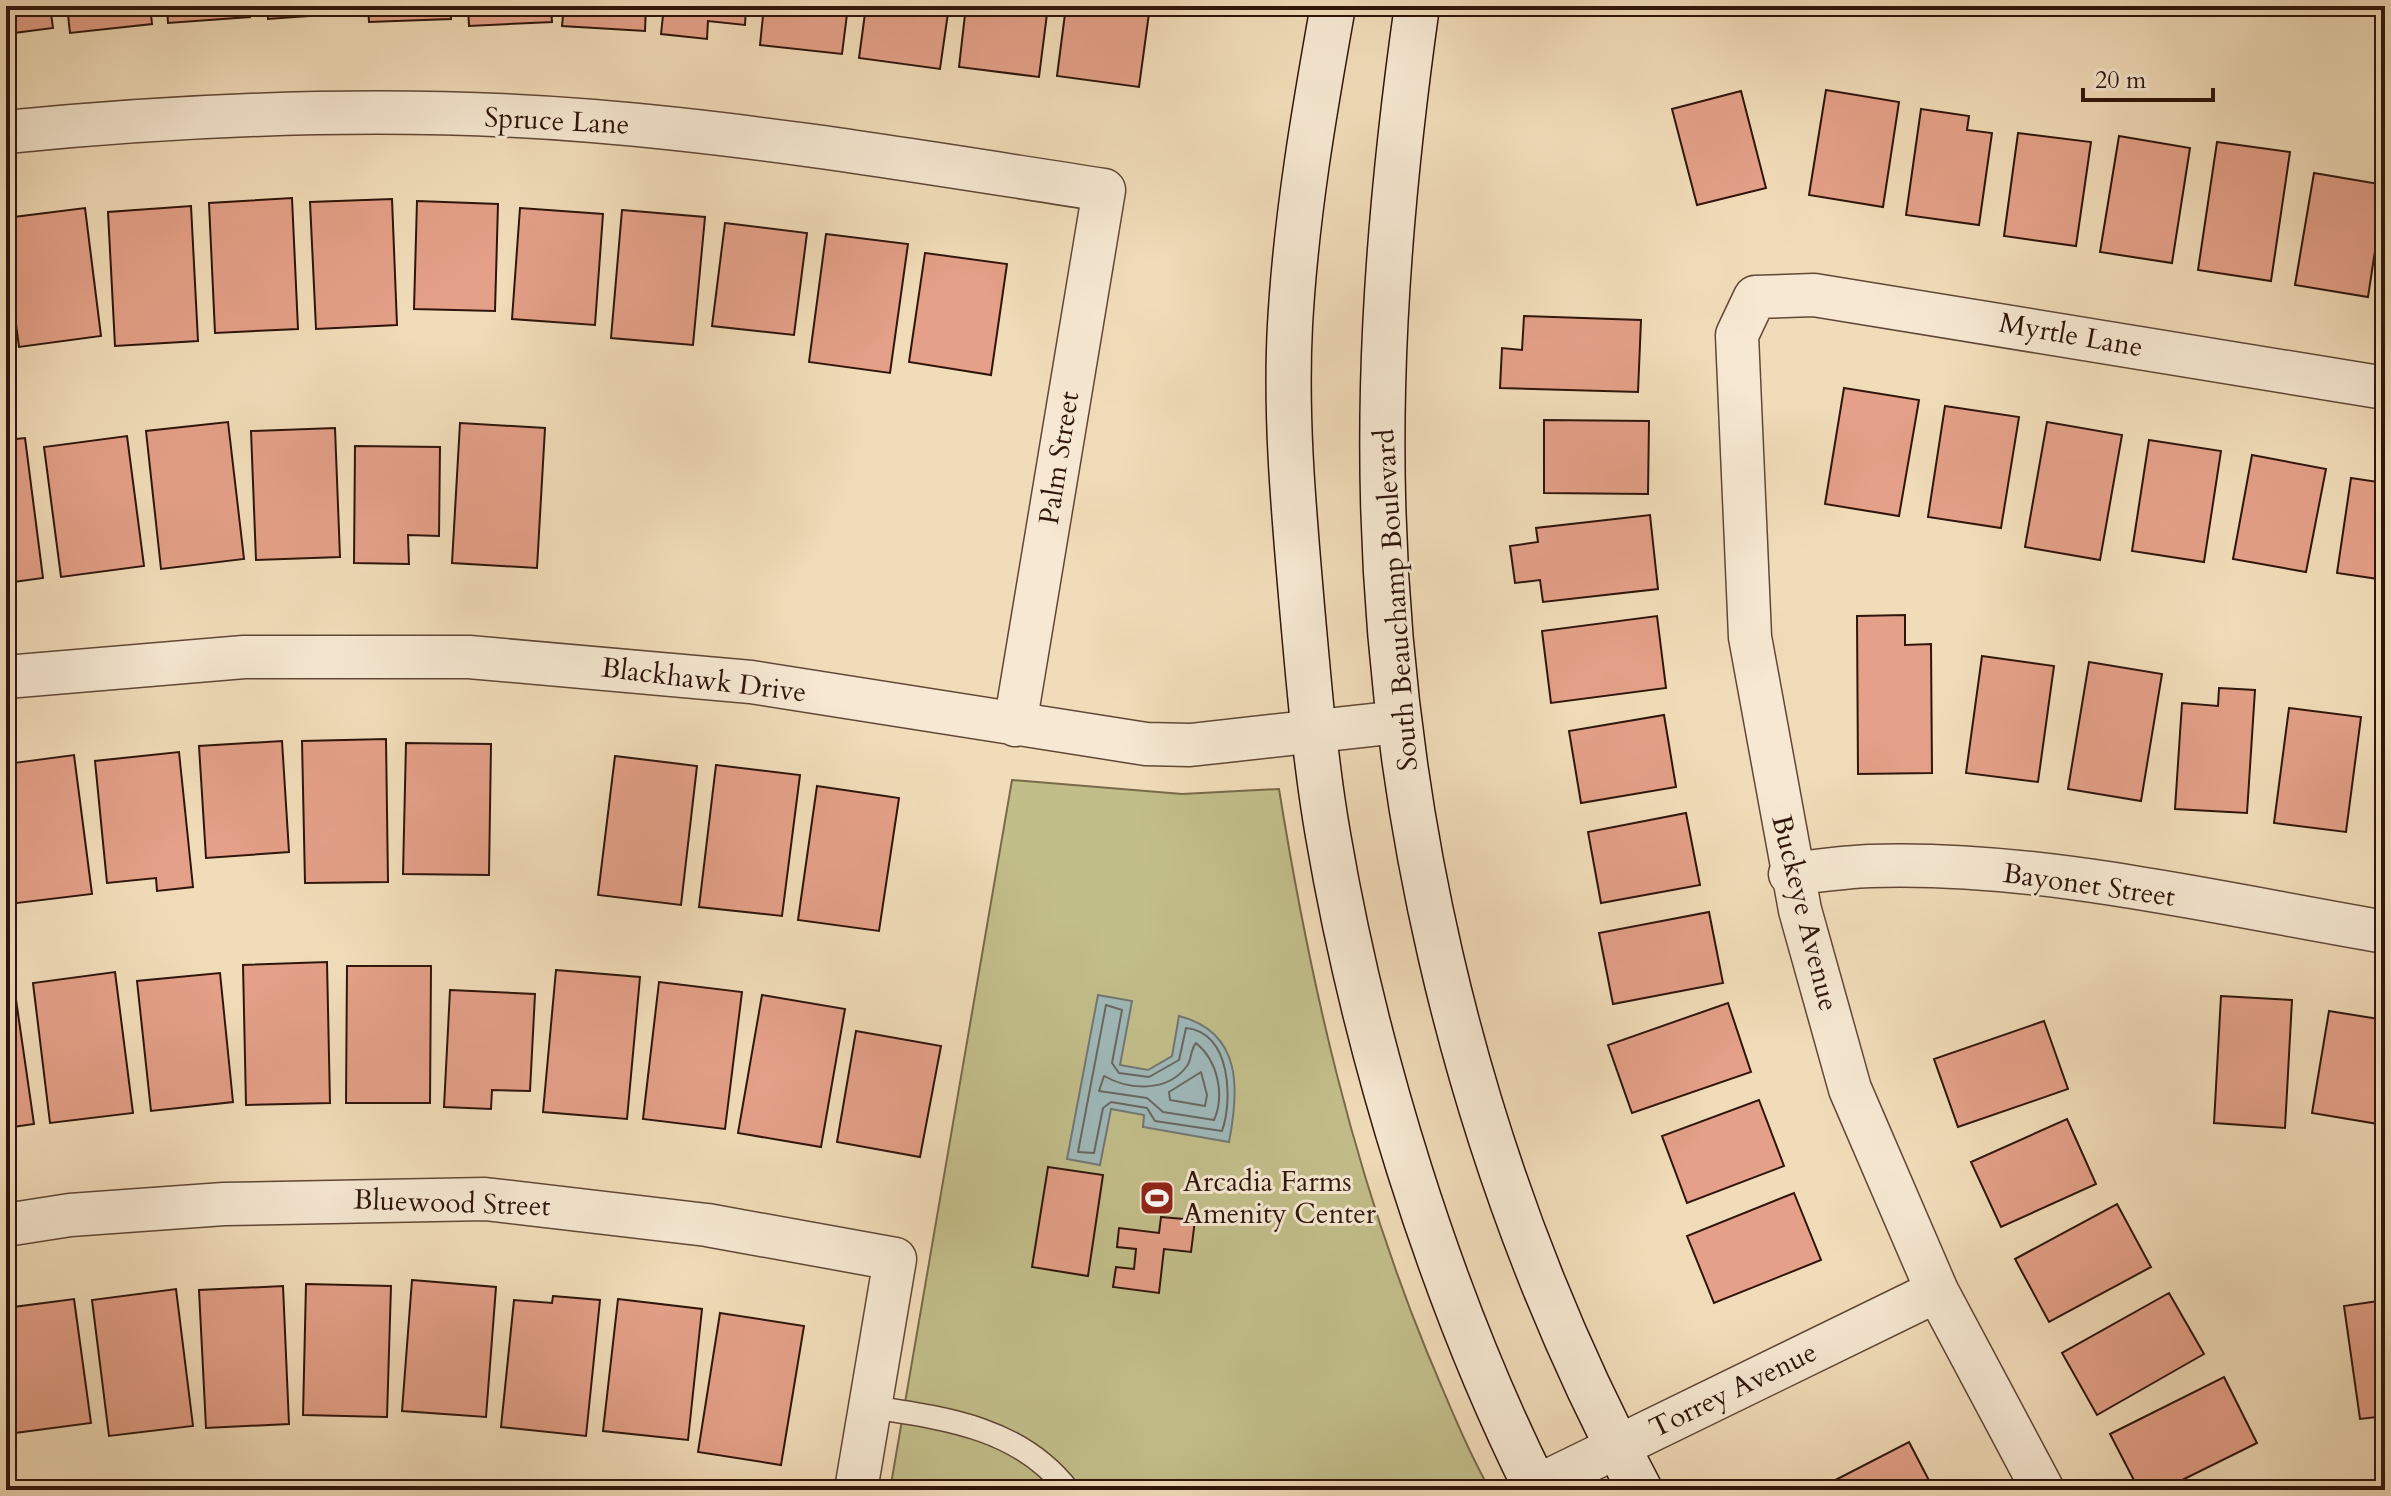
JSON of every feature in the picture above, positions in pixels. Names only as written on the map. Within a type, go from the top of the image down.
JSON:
[{"type":"street","points":[[1333,6],[1302,191],[1290,329],[1291,469],[1313,733],[1344,917],[1377,1054],[1435,1244],[1534,1489]]},
{"type":"street","name":"South Beauchamp Boulevard","points":[[1417,6],[1389,245],[1383,390],[1388,578],[1399,722],[1428,905],[1466,1056],[1534,1254],[1617,1446],[1640,1490]]},
{"type":"street","name":"Spruce Lane","points":[[6,132],[314,114],[590,121],[752,136],[1104,190]]},
{"type":"street","name":"Palm Street","points":[[1015,725],[1104,190]]},
{"type":"street","name":"Myrtle Lane","points":[[1755,297],[1814,295],[1897,306],[2385,388]]},
{"type":"street","name":"Buckeye Avenue","points":[[1755,297],[1737,335],[1750,637],[1790,874],[1850,1089],[1937,1291],[2043,1490]]},
{"type":"street","name":"Blackhawk Drive","points":[[6,677],[244,657],[469,657],[751,682],[1146,744],[1190,745],[1399,722]]},
{"type":"street","name":"Bayonet Street","points":[[1790,874],[1869,866],[1958,867],[2075,880],[2385,932]]},
{"type":"street","name":"Bluewood Street","points":[[6,1225],[70,1215],[224,1204],[485,1199],[707,1225],[895,1259],[870,1407]]},
{"type":"street","name":"Torrey Avenue","points":[[1534,1489],[1937,1291]]},
{"type":"street","points":[[856,1490],[870,1407]]},
{"type":"lane","points":[[870,1407],[981,1428],[1040,1460],[1068,1490]]},
{"type":"shaded area","name":"Arcadia Farms Amenity Center","points":[[1012,780],[1182,794],[1279,789],[1320,1004],[1377,1215],[1427,1352],[1464,1439],[1490,1490],[890,1490]]},
{"type":"water","points":[[1098,995],[1132,1001],[1120,1065],[1148,1070],[1172,1056],[1179,1016],[1200,1024],[1215,1035],[1226,1049],[1232,1066],[1234,1103],[1229,1142],[1143,1127],[1144,1115],[1111,1109],[1100,1165],[1067,1159]]},
{"type":"building","points":[[6,6],[50,6],[53,28],[6,34]]},
{"type":"building","points":[[67,6],[150,6],[152,24],[70,33]]},
{"type":"building","points":[[167,6],[249,6],[250,17],[168,23]]},
{"type":"building","points":[[267,6],[351,6],[351,13],[268,19]]},
{"type":"building","points":[[368,6],[450,6],[451,19],[369,22]]},
{"type":"building","points":[[468,6],[551,6],[552,22],[469,26]]},
{"type":"building","points":[[564,6],[646,6],[645,31],[562,26]]},
{"type":"building","points":[[664,6],[746,6],[745,25],[708,21],[707,39],[661,34]]},
{"type":"building","points":[[764,6],[848,6],[842,54],[760,45]]},
{"type":"building","points":[[866,6],[949,6],[940,69],[859,58]]},
{"type":"building","points":[[966,6],[1048,6],[1039,77],[959,67]]},
{"type":"building","points":[[1066,6],[1150,6],[1139,87],[1057,76]]},
{"type":"building","points":[[1826,90],[1899,102],[1883,207],[1809,195]]},
{"type":"building","points":[[1741,91],[1766,188],[1697,205],[1672,109]]},
{"type":"building","points":[[1921,109],[1969,116],[1967,130],[1992,133],[1979,225],[1906,215]]},
{"type":"building","points":[[2018,133],[2091,142],[2076,246],[2004,236]]},
{"type":"building","points":[[2119,136],[2190,148],[2172,263],[2100,252]]},
{"type":"building","points":[[2217,142],[2290,152],[2271,281],[2198,270]]},
{"type":"building","points":[[2314,173],[2385,185],[2368,297],[2295,285]]},
{"type":"building","points":[[292,198],[298,329],[215,333],[209,203]]},
{"type":"building","points":[[392,199],[397,325],[316,329],[310,202]]},
{"type":"building","points":[[417,201],[498,204],[495,311],[414,309]]},
{"type":"building","points":[[191,206],[198,341],[115,346],[108,212]]},
{"type":"building","points":[[85,208],[101,336],[19,347],[6,248],[6,218]]},
{"type":"building","points":[[520,208],[603,214],[595,325],[512,319]]},
{"type":"building","points":[[622,210],[705,217],[693,345],[611,338]]},
{"type":"building","points":[[725,223],[807,233],[794,335],[712,326]]},
{"type":"building","points":[[826,234],[908,244],[890,373],[809,362]]},
{"type":"building","points":[[925,253],[1007,264],[991,375],[909,362]]},
{"type":"building","points":[[1524,316],[1641,320],[1638,392],[1500,388],[1502,348],[1522,350]]},
{"type":"building","points":[[1844,388],[1919,400],[1899,516],[1825,504]]},
{"type":"building","points":[[1945,406],[2019,417],[2001,528],[1928,517]]},
{"type":"building","points":[[1544,420],[1649,421],[1648,494],[1544,493]]},
{"type":"building","points":[[228,422],[244,559],[161,569],[146,431]]},
{"type":"building","points":[[2047,422],[2122,435],[2100,560],[2025,547]]},
{"type":"building","points":[[460,423],[545,428],[537,568],[452,563]]},
{"type":"building","points":[[335,428],[340,557],[256,560],[251,431]]},
{"type":"building","points":[[127,436],[144,566],[61,577],[44,447]]},
{"type":"building","points":[[25,438],[43,578],[6,583],[6,440]]},
{"type":"building","points":[[2149,440],[2221,451],[2204,562],[2132,551]]},
{"type":"building","points":[[355,446],[440,447],[439,536],[408,535],[409,564],[354,563]]},
{"type":"building","points":[[2252,455],[2326,469],[2306,572],[2233,559]]},
{"type":"building","points":[[2351,478],[2385,483],[2385,580],[2337,573]]},
{"type":"building","points":[[1650,515],[1658,589],[1543,602],[1540,580],[1515,583],[1510,546],[1538,542],[1536,528]]},
{"type":"building","points":[[1905,615],[1905,645],[1931,644],[1932,773],[1858,774],[1857,616]]},
{"type":"building","points":[[1657,616],[1666,688],[1551,703],[1542,631]]},
{"type":"building","points":[[1982,656],[2054,666],[2038,782],[1966,773]]},
{"type":"building","points":[[2089,662],[2162,674],[2141,801],[2068,789]]},
{"type":"building","points":[[2219,688],[2255,690],[2247,813],[2175,809],[2182,703],[2218,706]]},
{"type":"building","points":[[2289,708],[2361,717],[2346,832],[2274,823]]},
{"type":"building","points":[[1664,715],[1676,787],[1581,803],[1569,731]]},
{"type":"building","points":[[386,739],[388,882],[305,883],[302,741]]},
{"type":"building","points":[[282,741],[289,852],[206,858],[199,746]]},
{"type":"building","points":[[406,743],[491,744],[489,875],[403,874]]},
{"type":"building","points":[[179,752],[193,887],[157,891],[156,878],[107,883],[95,761]]},
{"type":"building","points":[[74,755],[92,894],[9,904],[6,764]]},
{"type":"building","points":[[615,756],[697,766],[681,905],[598,895]]},
{"type":"building","points":[[716,765],[800,775],[782,916],[699,907]]},
{"type":"building","points":[[2385,766],[2385,841],[2375,840]]},
{"type":"building","points":[[817,786],[899,798],[879,931],[798,920]]},
{"type":"building","points":[[1686,813],[1700,885],[1601,903],[1588,832]]},
{"type":"building","points":[[1709,912],[1723,983],[1613,1004],[1599,933]]},
{"type":"building","points":[[327,962],[330,1103],[246,1105],[243,965]]},
{"type":"building","points":[[347,966],[431,966],[430,1103],[346,1103]]},
{"type":"building","points":[[556,970],[640,977],[627,1119],[543,1112]]},
{"type":"building","points":[[115,972],[133,1113],[50,1123],[33,983]]},
{"type":"building","points":[[220,973],[233,1102],[151,1111],[137,981]]},
{"type":"building","points":[[659,982],[742,992],[725,1129],[643,1119]]},
{"type":"building","points":[[14,986],[34,1124],[6,1128],[6,987]]},
{"type":"building","points":[[450,990],[535,994],[530,1091],[492,1090],[491,1109],[444,1107]]},
{"type":"building","points":[[762,995],[845,1009],[821,1147],[738,1133]]},
{"type":"building","points":[[2221,996],[2292,1000],[2285,1128],[2214,1123]]},
{"type":"building","points":[[1728,1003],[1751,1072],[1632,1113],[1608,1045]]},
{"type":"building","points":[[2329,1011],[2385,1020],[2384,1125],[2312,1113]]},
{"type":"building","points":[[2044,1021],[2068,1089],[1958,1127],[1934,1059]]},
{"type":"building","points":[[856,1031],[941,1046],[920,1157],[837,1142]]},
{"type":"building","points":[[1759,1100],[1784,1166],[1687,1203],[1662,1136]]},
{"type":"building","points":[[2067,1119],[2096,1184],[2001,1227],[1971,1162]]},
{"type":"building","points":[[1048,1167],[1103,1175],[1088,1276],[1032,1267]]},
{"type":"building","points":[[1794,1193],[1821,1260],[1714,1303],[1687,1236]]},
{"type":"building","points":[[2117,1204],[2151,1267],[2049,1322],[2015,1259]]},
{"type":"building","points":[[1161,1217],[1195,1220],[1191,1252],[1164,1249],[1159,1293],[1113,1287],[1116,1267],[1134,1269],[1136,1249],[1117,1247],[1119,1228],[1159,1233]]},
{"type":"building","points":[[412,1280],[496,1287],[486,1417],[402,1411]]},
{"type":"building","points":[[306,1284],[391,1286],[387,1417],[303,1415]]},
{"type":"building","points":[[283,1286],[289,1424],[206,1428],[199,1290]]},
{"type":"building","points":[[176,1289],[193,1426],[109,1436],[92,1300]]},
{"type":"building","points":[[2169,1293],[2204,1354],[2097,1415],[2062,1353]]},
{"type":"building","points":[[553,1296],[600,1300],[586,1436],[501,1427],[514,1300],[552,1303]]},
{"type":"building","points":[[74,1299],[91,1423],[7,1434],[6,1308]]},
{"type":"building","points":[[618,1299],[702,1309],[688,1440],[603,1431]]},
{"type":"building","points":[[2385,1300],[2385,1416],[2360,1419],[2344,1306]]},
{"type":"building","points":[[720,1313],[804,1326],[781,1465],[698,1452]]},
{"type":"building","points":[[2224,1377],[2257,1443],[2162,1490],[2139,1490],[2110,1434]]},
{"type":"building","points":[[1909,1442],[1934,1490],[1816,1490]]},
{"type":"place","name":"Arcadia Farms Amenity Center","points":[[1157,1198]]}]
